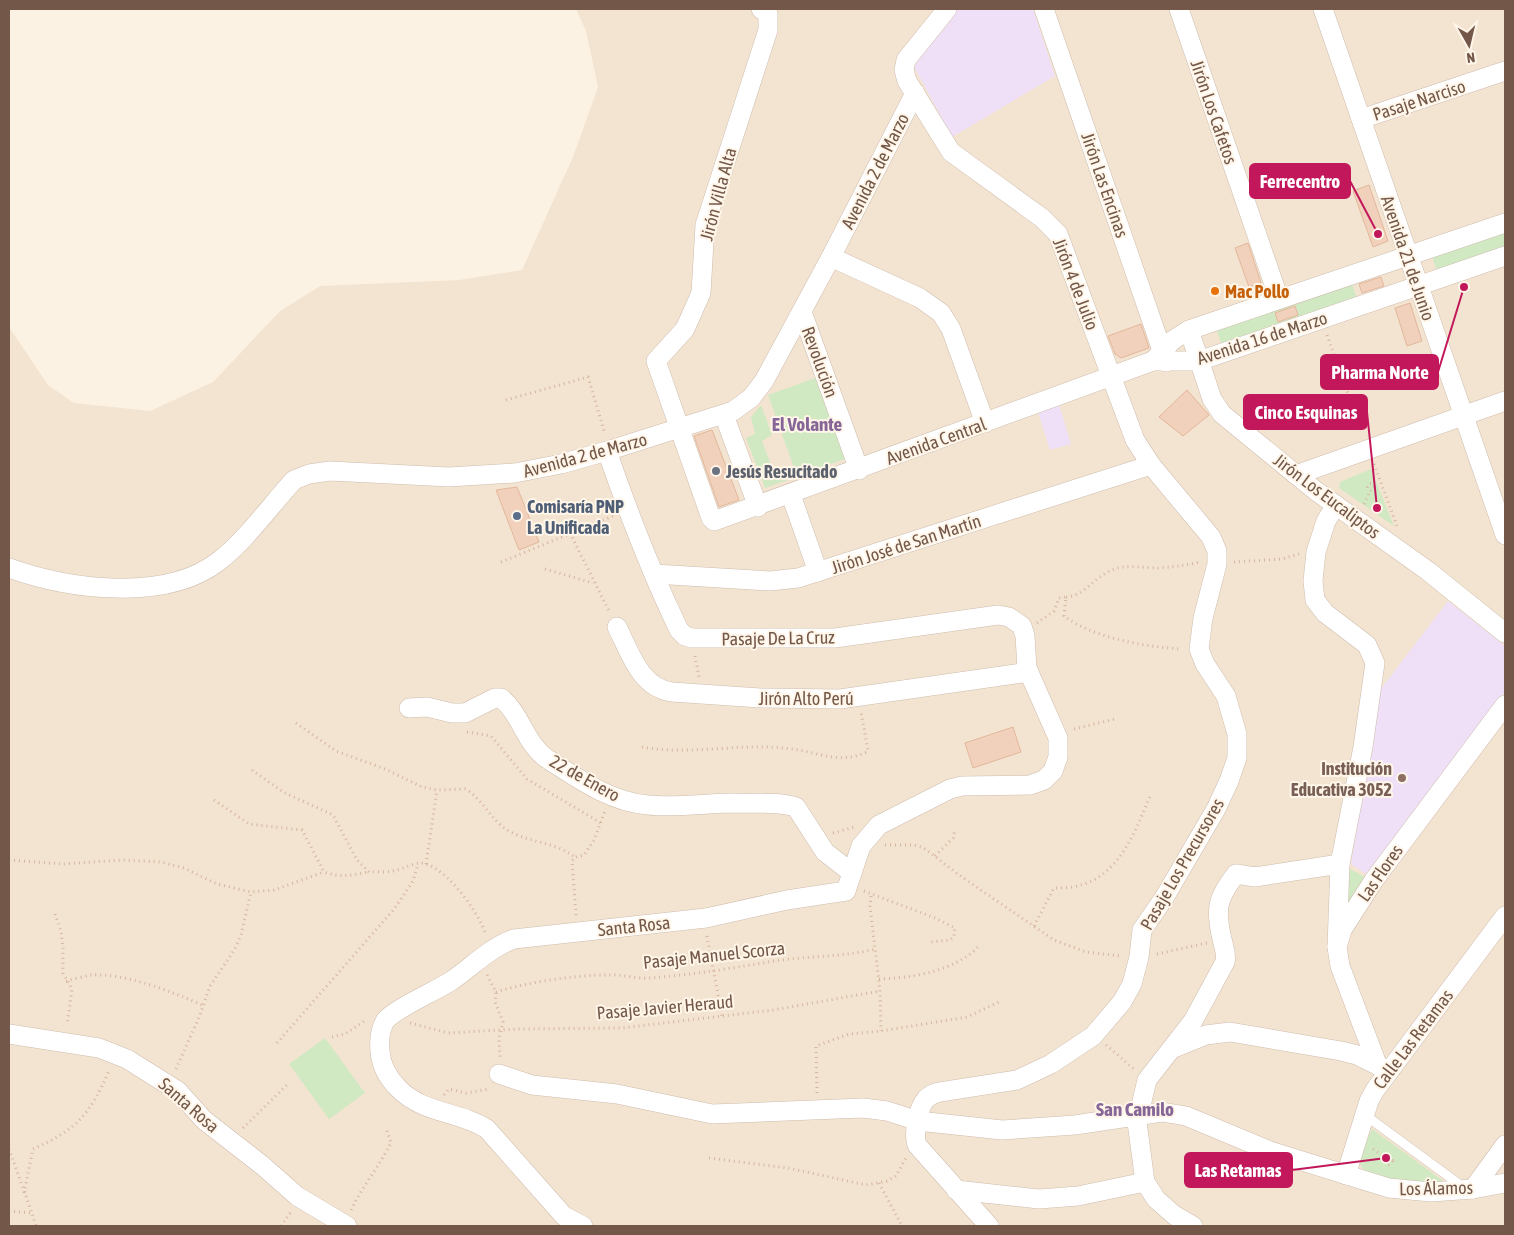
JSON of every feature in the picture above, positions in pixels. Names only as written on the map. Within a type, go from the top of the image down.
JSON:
[{"type":"street","name":"Jirón Villa Alta","points":[[679,429],[656,362],[685,329],[701,293],[705,225],[769,25],[768,14],[761,9]]},
{"type":"street","name":"Avenida 2 de Marzo","points":[[9,568],[46,580],[104,588],[127,588],[168,582],[197,574],[221,559],[294,480],[300,476],[330,471],[449,477],[499,475],[561,464],[607,444],[679,429],[724,415],[742,406],[758,390],[802,312],[915,94],[905,75],[906,60],[947,9]]},
{"type":"street","name":"Jirón Las Encinas","points":[[1044,9],[1160,358]]},
{"type":"street","name":"Jirón Los Cafetos","points":[[1179,9],[1278,300]]},
{"type":"street","name":"Avenida 21 de Junio","points":[[1322,9],[1505,534]]},
{"type":"street","name":"Pasaje Narciso","points":[[1361,120],[1505,71]]},
{"type":"street","name":"Jirón 4 de Julio","points":[[915,94],[952,152],[1042,218],[1058,234],[1135,440],[1151,466]]},
{"type":"street","name":"Avenida 16 de Marzo","points":[[1160,358],[1173,340],[1189,330],[1505,223]]},
{"type":"street","name":"Avenida 16 de Marzo","points":[[1160,358],[1199,361],[1505,256]]},
{"type":"street","points":[[831,257],[920,298],[941,313],[951,329],[985,423]]},
{"type":"street","name":"Revolución","points":[[802,312],[859,470]]},
{"type":"street","name":"Jirón Los Eucaliptos","points":[[1189,330],[1216,407],[1296,475],[1421,566],[1505,633]]},
{"type":"street","name":"Avenida Central","points":[[679,429],[711,518],[714,521],[719,521],[1160,358]]},
{"type":"street","points":[[1296,475],[1370,459],[1463,416],[1505,401]]},
{"type":"street","points":[[724,415],[758,507]]},
{"type":"street","points":[[607,444],[627,510],[654,574],[679,630],[685,636],[692,638]]},
{"type":"street","points":[[1151,466],[1211,537],[1217,551],[1213,561]]},
{"type":"street","name":"Jirón José de San Martín","points":[[654,574],[780,581],[818,572],[1151,466]]},
{"type":"street","points":[[791,494],[818,572]]},
{"type":"street","points":[[1336,505],[1326,521],[1316,552],[1313,581],[1315,600],[1325,613],[1367,645],[1375,663],[1363,748],[1340,864],[1337,947],[1340,966],[1382,1068]]},
{"type":"street","name":"Pasaje Los Precursores","points":[[916,1142],[918,1121],[923,1103],[931,1095],[1028,1076],[1073,1050],[1095,1034],[1115,1013],[1128,993],[1139,957],[1142,930],[1164,898],[1216,809],[1229,781],[1236,758],[1236,734],[1226,696],[1205,664],[1199,649],[1213,561]]},
{"type":"street","name":"Pasaje De La Cruz","points":[[692,638],[835,638],[998,616],[1015,620],[1024,630]]},
{"type":"street","name":"Jirón Alto Perú","points":[[618,627],[642,675],[654,687],[665,691],[760,698],[858,698],[1029,672]]},
{"type":"street","points":[[1024,630],[1029,672]]},
{"type":"street","name":"Santa Rosa","points":[[583,1226],[564,1216],[487,1129],[472,1121],[436,1111],[405,1094],[385,1071],[379,1045],[381,1030],[389,1017],[451,981],[493,949],[514,939],[706,918],[787,900],[846,891],[861,846],[879,825],[956,787],[1030,785],[1044,780],[1053,772],[1057,762],[1059,747],[1056,732],[1029,672]]},
{"type":"street","name":"22 de Enero","points":[[409,708],[428,707],[452,713],[465,713],[495,698],[501,698],[540,753],[610,796],[653,806],[728,803],[792,806],[799,810],[814,838],[830,858],[852,873]]},
{"type":"street","name":"Las Flores","points":[[1337,947],[1342,930],[1374,880],[1505,704]]},
{"type":"street","points":[[1193,1226],[1174,1215],[1156,1199],[1145,1182],[1137,1131],[1149,1077],[1193,1021],[1226,957],[1218,905],[1224,890],[1236,874],[1255,877],[1308,867],[1340,864]]},
{"type":"street","name":"Calle Las Retamas","points":[[1346,1175],[1382,1068],[1505,916]]},
{"type":"street","points":[[1170,1049],[1206,1035],[1230,1032],[1357,1054],[1382,1068]]},
{"type":"street","name":"Santa Rosa","points":[[9,1034],[100,1048],[117,1055],[170,1085],[204,1120],[296,1196],[345,1225]]},
{"type":"street","name":"Los Álamos","points":[[498,1080],[617,1094],[712,1114],[863,1108],[887,1111],[918,1121],[982,1129],[1018,1130],[1075,1125],[1162,1112],[1186,1116],[1270,1151],[1398,1190],[1431,1192],[1469,1189],[1505,1183]]},
{"type":"street","points":[[916,1142],[956,1190],[990,1226]]},
{"type":"street","points":[[1469,1189],[1505,1145]]},
{"type":"street","points":[[956,1190],[989,1192],[1010,1197],[1039,1200],[1078,1196],[1145,1182]]},
{"type":"lane","points":[[1365,1115],[1469,1189]]},
{"type":"path","points":[[1322,319],[1370,459],[1398,527]]},
{"type":"path","points":[[506,400],[588,377],[607,444]]},
{"type":"path","points":[[1374,486],[1381,482]]},
{"type":"path","points":[[501,562],[627,510]]},
{"type":"path","points":[[570,533],[618,627]]},
{"type":"path","points":[[1024,630],[1049,616],[1056,609],[1060,598],[1082,593],[1097,576],[1112,569],[1124,566],[1178,566],[1213,561],[1261,561],[1282,559],[1303,553]]},
{"type":"path","points":[[545,569],[594,583]]},
{"type":"path","points":[[1066,597],[1064,616],[1082,626],[1129,642],[1190,650]]},
{"type":"path","points":[[692,638],[703,695]]},
{"type":"path","points":[[642,747],[674,750],[776,747],[803,750],[835,759],[864,754],[868,750],[858,698]]},
{"type":"path","points":[[1056,732],[1116,719]]},
{"type":"path","points":[[296,723],[336,751],[385,769],[422,787],[437,790],[466,789],[490,816],[506,829],[524,838],[556,846],[575,857],[584,855],[600,823],[610,796]]},
{"type":"path","points":[[466,732],[491,736],[527,779],[600,823]]},
{"type":"path","points":[[252,770],[283,792],[327,810],[333,815],[357,860],[369,872]]},
{"type":"path","points":[[426,864],[437,790]]},
{"type":"path","points":[[1034,926],[1054,888],[1079,885],[1096,880],[1116,863],[1136,827],[1151,794]]},
{"type":"path","points":[[214,800],[249,824],[302,830],[324,872]]},
{"type":"path","points":[[814,838],[853,828],[879,825]]},
{"type":"path","points":[[935,856],[953,838],[955,830]]},
{"type":"path","points":[[886,845],[914,845],[924,848],[1054,940],[1086,952],[1139,957],[1184,950],[1222,939]]},
{"type":"path","points":[[575,857],[571,865],[576,921]]},
{"type":"path","points":[[9,860],[63,864],[122,860],[161,862],[184,868],[217,884],[252,892],[274,890],[324,872],[335,876],[348,876],[369,872],[392,872],[418,863],[426,864],[439,871],[458,889],[486,933],[487,942]]},
{"type":"path","points":[[277,1042],[395,908],[413,881],[418,863]]},
{"type":"path","points":[[863,891],[872,896],[935,918],[955,928],[954,937],[950,940],[931,942]]},
{"type":"path","points":[[170,1085],[204,1006],[210,986],[235,949],[241,935],[252,892]]},
{"type":"path","points":[[872,896],[870,906],[879,979],[881,1031]]},
{"type":"path","points":[[55,914],[60,930],[63,973],[72,990],[67,1024],[69,1043]]},
{"type":"path","points":[[706,918],[722,1016]]},
{"type":"path","points":[[879,979],[913,975],[959,962],[980,945]]},
{"type":"path","name":"Pasaje Manuel Scorza","points":[[502,1030],[503,1022],[495,1002],[496,992],[518,985],[614,974],[650,978],[774,962],[851,955],[876,949]]},
{"type":"path","points":[[66,981],[92,976],[108,976],[158,988],[204,1006]]},
{"type":"path","name":"Pasaje Javier Heraud","points":[[422,1027],[448,1033],[502,1030],[630,1028],[795,1007],[880,991]]},
{"type":"path","points":[[818,1110],[816,1046],[849,1034],[881,1031],[967,1017],[1001,1001]]},
{"type":"path","points":[[332,1037],[344,1034],[364,1022]]},
{"type":"path","points":[[436,1111],[449,1089],[466,1092],[498,1080],[499,1038],[502,1030]]},
{"type":"path","points":[[1095,1034],[1118,1057],[1136,1071],[1149,1077]]},
{"type":"path","points":[[24,1193],[33,1149],[73,1128],[93,1106],[117,1055]]},
{"type":"path","points":[[230,1141],[289,1083]]},
{"type":"path","points":[[345,1225],[369,1176],[382,1161],[391,1143],[386,1128]]},
{"type":"path","points":[[709,1158],[788,1168],[866,1185],[896,1176],[916,1142]]},
{"type":"path","points":[[1366,1144],[1387,1158]]},
{"type":"path","points":[[9,1149],[36,1226]]},
{"type":"path","points":[[879,1182],[896,1219],[902,1226]]},
{"type":"path","points":[[9,1211],[32,1213]]},
{"type":"shaded area","points":[[576,9],[1505,9],[1505,1226],[9,1226],[9,327],[48,385],[74,403],[150,411],[213,382],[280,311],[320,286],[459,280],[522,270],[573,157],[598,87],[586,31]]},
{"type":"shaded area","points":[[957,9],[1033,9],[1055,76],[952,137],[912,63]]},
{"type":"shaded area","points":[[1059,405],[1071,444],[1050,450],[1038,412]]},
{"type":"shaded area","name":"Institución Educativa 3052","points":[[1448,601],[1505,646],[1505,692],[1366,874],[1351,864],[1380,690]]},
{"type":"green space","points":[[1505,232],[1505,247],[1437,271],[1432,257]]},
{"type":"green space","points":[[1352,283],[1357,299],[1222,345],[1216,329]]},
{"type":"green space","name":"El Volante","points":[[815,378],[845,459],[797,476],[768,395]]},
{"type":"green space","points":[[761,405],[772,435],[762,441],[773,470],[784,467],[788,480],[765,488],[746,438],[755,434],[751,417]]},
{"type":"green space","points":[[1371,469],[1394,526],[1339,488],[1340,482]]},
{"type":"green space","points":[[1346,867],[1367,878],[1346,914]]},
{"type":"green space","points":[[325,1038],[365,1093],[329,1119],[289,1064]]},
{"type":"green space","points":[[1372,1129],[1446,1183],[1386,1179],[1366,1171],[1361,1165],[1360,1157]]},
{"type":"building","points":[[1369,185],[1388,241],[1373,247],[1353,191]]},
{"type":"building","points":[[1248,243],[1261,283],[1249,287],[1235,248]]},
{"type":"building","points":[[1381,277],[1384,286],[1362,293],[1359,284]]},
{"type":"building","points":[[1410,303],[1422,341],[1407,346],[1395,308]]},
{"type":"building","points":[[1295,306],[1298,315],[1278,322],[1275,313]]},
{"type":"building","points":[[1141,324],[1149,348],[1121,358],[1115,354],[1108,336]]},
{"type":"building","points":[[1187,390],[1209,415],[1183,436],[1159,417]]},
{"type":"building","name":"Jesús Resucitado","points":[[712,430],[739,500],[719,507],[694,436]]},
{"type":"building","name":"Comisaría PNP La Unificada","points":[[517,487],[539,542],[519,550],[496,490]]},
{"type":"building","points":[[1013,727],[1021,752],[973,768],[965,743]]},
{"type":"place","name":"Ferrecentro","points":[[1378,234]]},
{"type":"place","name":"Pharma Norte","points":[[1464,287]]},
{"type":"place","name":"Mac Pollo","points":[[1215,291]]},
{"type":"place","name":"Jesús Resucitado","points":[[716,471]]},
{"type":"place","name":"Cinco Esquinas","points":[[1377,508]]},
{"type":"place","name":"Comisaría PNP La Unificada","points":[[517,516]]},
{"type":"place","name":"Institución Educativa 3052","points":[[1402,778]]},
{"type":"place","name":"Las Retamas","points":[[1386,1158]]},
{"type":"district","name":"El Volante","points":[[807,424]]},
{"type":"district","name":"San Camilo","points":[[1135,1109]]}]
